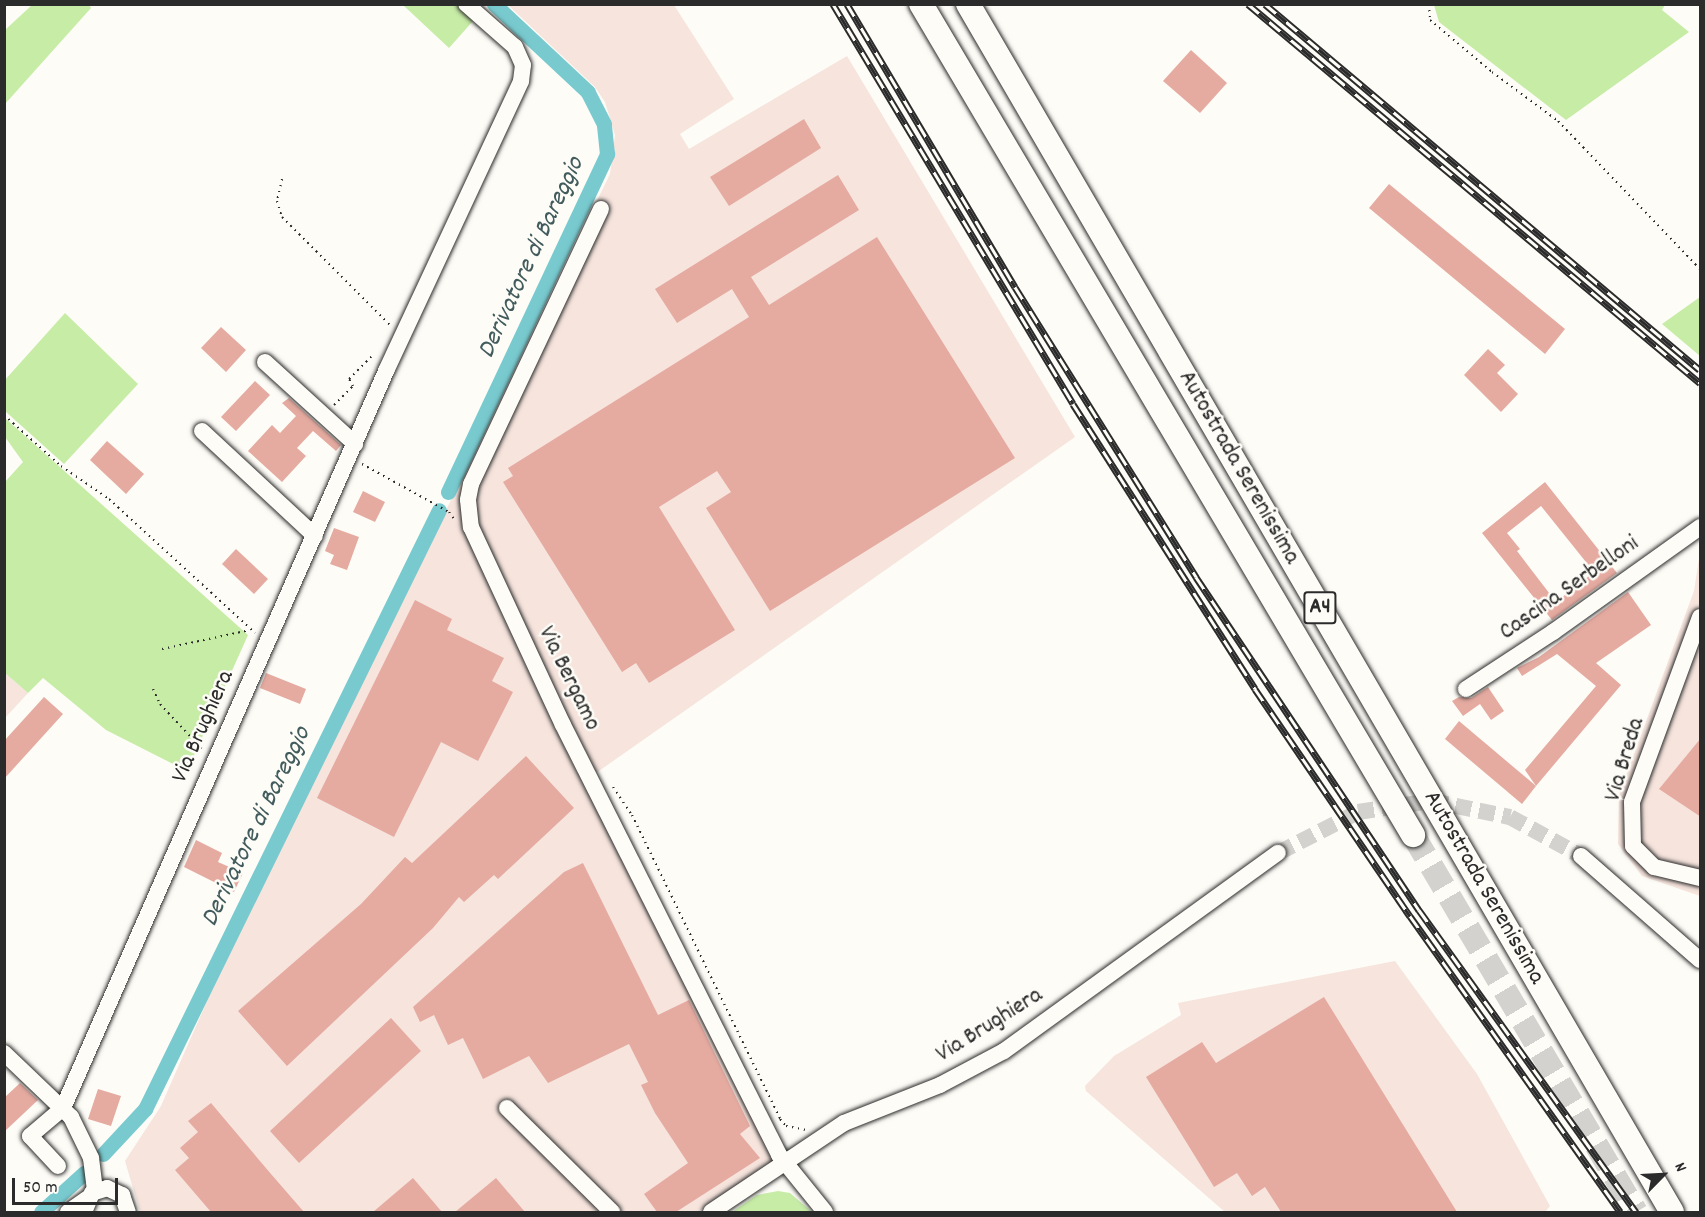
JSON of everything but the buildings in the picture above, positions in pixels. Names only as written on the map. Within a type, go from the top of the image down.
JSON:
[{"type":"highway","name":"Autostrada Serenissima","points":[[921,4],[1413,835]]},
{"type":"highway","name":"Autostrada Serenissima","points":[[968,4],[1672,1212]]},
{"type":"street","name":"Via Brughiera","points":[[63,1108],[388,366],[523,72],[515,47],[466,4]]},
{"type":"street","name":"Via Bergamo","points":[[601,209],[471,484],[468,500],[471,527],[558,715],[783,1162],[825,1212]]},
{"type":"street","points":[[265,362],[355,444]]},
{"type":"street","points":[[202,431],[315,536]]},
{"type":"street","name":"Cascina Serbelloni","points":[[1466,689],[1701,527]]},
{"type":"street","name":"Via Breda","points":[[1701,617],[1632,802],[1633,846],[1654,867],[1701,878]]},
{"type":"street","name":"Via Brughiera","points":[[711,1212],[844,1123],[940,1085],[1004,1051],[1278,853]]},
{"type":"street","points":[[1581,856],[1701,960]]},
{"type":"street","points":[[4,1053],[63,1108],[91,1158],[117,1191],[129,1211]]},
{"type":"street","points":[[58,1166],[30,1136],[63,1108]]},
{"type":"street","points":[[507,1108],[612,1212]]},
{"type":"street","points":[[89,1200],[91,1158]]},
{"type":"street","points":[[68,1212],[107,1188],[117,1191]]},
{"type":"path","points":[[1429,4],[1430,20],[1491,72],[1558,121],[1701,269]]},
{"type":"path","points":[[282,179],[277,201],[286,222],[402,336]]},
{"type":"path","points":[[331,410],[353,386],[349,379],[372,356]]},
{"type":"path","points":[[4,415],[61,466],[109,499],[267,644]]},
{"type":"path","points":[[162,649],[251,629]]},
{"type":"path","points":[[153,689],[160,704],[215,763]]},
{"type":"shaded area","points":[[508,5],[674,5],[734,99],[680,134],[689,149],[847,56],[1075,437],[596,773],[786,1152],[698,1212],[140,1212],[125,1161],[161,1106],[211,992],[610,174],[615,135],[605,102],[595,87]]},
{"type":"shaded area","points":[[1700,552],[1700,896],[1642,876],[1618,844],[1619,795],[1694,591]]},
{"type":"shaded area","points":[[5,673],[28,693],[5,718]]},
{"type":"shaded area","points":[[1395,961],[1477,1074],[1550,1206],[1545,1212],[1225,1212],[1086,1091],[1085,1086],[1114,1056],[1181,1015],[1178,1003]]},
{"type":"green space","points":[[32,5],[89,5],[91,8],[5,104],[5,30]]},
{"type":"green space","points":[[403,5],[458,5],[473,21],[449,48]]},
{"type":"green space","points":[[1434,5],[1665,5],[1662,10],[1689,32],[1566,120],[1439,22]]},
{"type":"green space","points":[[1700,297],[1700,356],[1662,324]]},
{"type":"green space","points":[[65,313],[138,384],[64,464],[5,411],[4,381]]},
{"type":"green space","points":[[5,418],[248,635],[187,771],[106,730],[43,678],[28,693],[5,673],[5,482],[23,462],[5,437]]},
{"type":"green space","points":[[778,1191],[790,1193],[812,1212],[732,1212],[757,1195]]},
{"type":"waterway","name":"Derivatore di Bareggio","points":[[448,492],[607,154],[604,124],[588,92],[494,4]]},
{"type":"waterway","name":"Derivatore di Bareggio","points":[[103,1154],[145,1109],[439,510]]},
{"type":"waterway","name":"Derivatore di Bareggio","points":[[41,1212],[84,1173]]},
{"type":"tunnel","points":[[1278,853],[1358,812],[1432,801],[1510,817],[1581,856]]},
{"type":"tunnel","points":[[1413,835],[1636,1212]]},
{"type":"railway","points":[[833,4],[1073,404],[1255,689],[1410,916],[1620,1212]]},
{"type":"railway","points":[[847,4],[1015,287],[1196,577],[1419,910],[1636,1212]]},
{"type":"railway","points":[[1248,4],[1700,383]]},
{"type":"railway","points":[[1265,4],[1700,370]]}]
